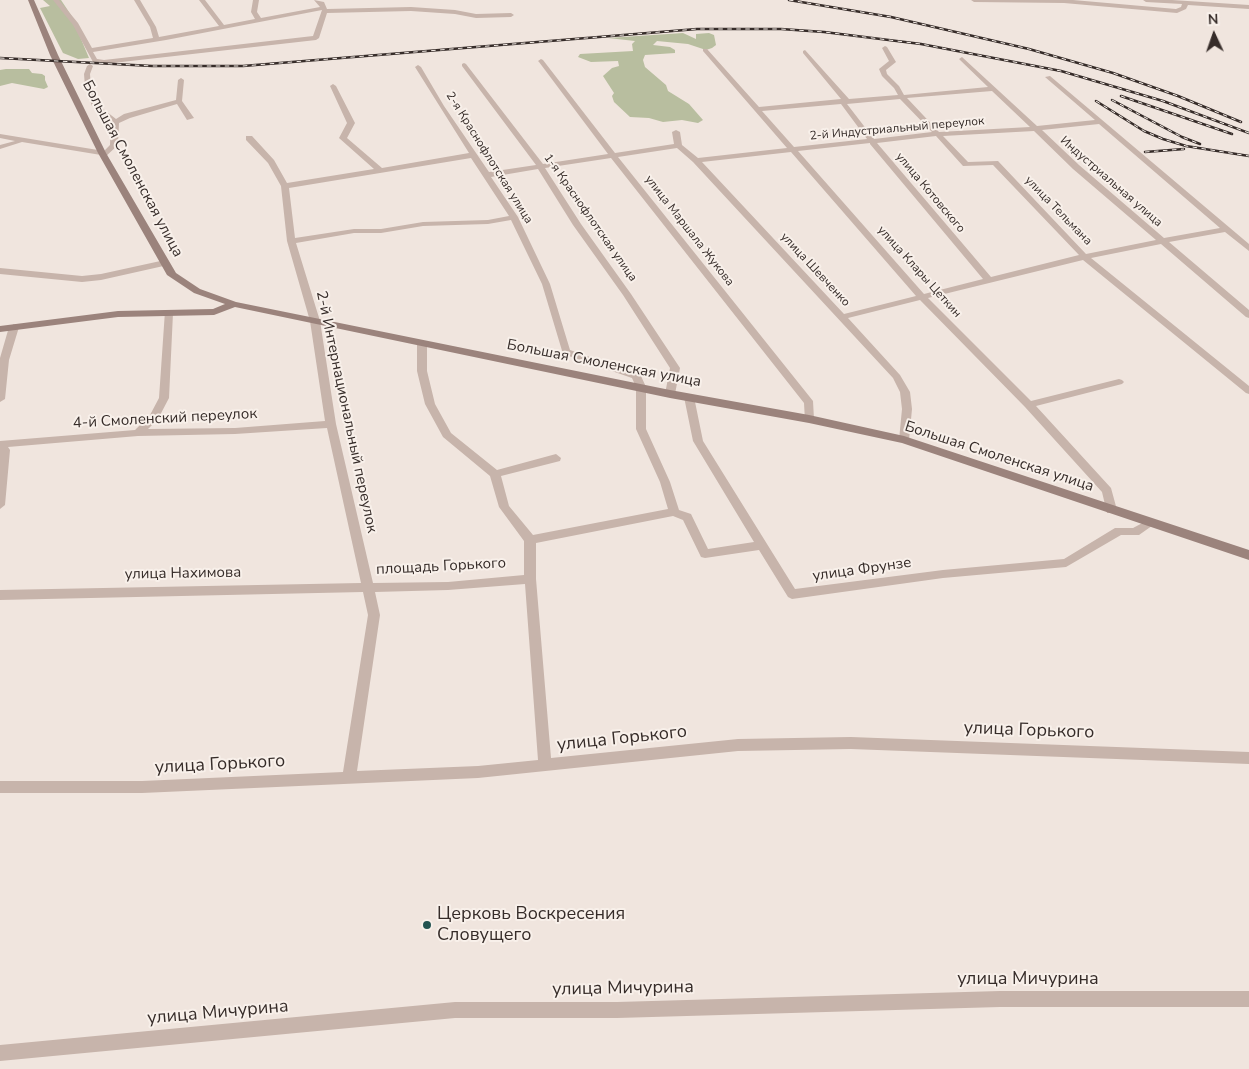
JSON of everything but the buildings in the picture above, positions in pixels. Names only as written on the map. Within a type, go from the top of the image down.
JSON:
[{"type":"main road","name":"Большая Смоленская улица","points":[[31,0],[54,55],[103,154],[165,263],[172,275],[197,291],[234,304],[670,394],[809,419],[904,440],[1249,555]]},
{"type":"main road","points":[[0,329],[118,314],[214,312],[234,304]]},
{"type":"street","points":[[56,0],[76,24],[95,61],[104,62],[316,38],[325,9],[322,3],[317,0]]},
{"type":"street","points":[[137,0],[153,27],[156,39]]},
{"type":"street","points":[[202,0],[222,26]]},
{"type":"street","points":[[256,0],[254,12],[259,20]]},
{"type":"street","points":[[974,0],[1064,1],[1177,11],[1184,8],[1185,3]]},
{"type":"street","points":[[1146,0],[1249,8]]},
{"type":"street","points":[[90,50],[325,9],[411,9],[455,12],[476,16],[511,16]]},
{"type":"street","name":"улица Тельмана","points":[[885,48],[893,62],[882,69],[884,75],[966,164],[995,163],[1085,257],[1249,391]]},
{"type":"street","name":"улица Клары Цеткин","points":[[705,50],[759,109],[922,298],[1029,405],[1107,490],[1111,510]]},
{"type":"street","name":"улица Котовского","points":[[805,52],[846,100],[842,101],[873,142],[989,282]]},
{"type":"street","name":"Индустриальная улица","points":[[962,59],[1034,129],[1162,242],[1249,315]]},
{"type":"street","name":"улица Маршала Жукова","points":[[540,61],[809,403],[809,419]]},
{"type":"street","name":"1-я Краснофлотская улица","points":[[464,65],[540,166],[577,226],[627,294],[675,368],[670,394]]},
{"type":"street","points":[[90,66],[88,88],[95,106],[115,122]]},
{"type":"street","name":"2-я Краснофлотская улица","points":[[418,67],[473,156],[514,217],[546,284],[566,352],[636,376],[641,387]]},
{"type":"street","points":[[1048,77],[1249,248]]},
{"type":"street","points":[[181,80],[179,101],[190,118]]},
{"type":"street","points":[[333,86],[351,123],[343,138],[381,171]]},
{"type":"street","points":[[759,109],[993,89]]},
{"type":"street","points":[[115,122],[127,116],[179,101]]},
{"type":"street","points":[[0,136],[103,154],[114,145],[115,122]]},
{"type":"street","name":"2-й Индустриальный переулок","points":[[696,160],[938,134],[1034,129],[1099,122]]},
{"type":"street","points":[[487,175],[678,146],[676,132]]},
{"type":"street","name":"2-й Интернациональный переулок","points":[[249,138],[271,162],[285,186],[291,241],[315,321],[331,424],[367,587]]},
{"type":"street","points":[[0,146],[22,141]]},
{"type":"street","name":"улица Шевченко","points":[[678,146],[696,160],[897,377],[904,392],[907,409],[904,440]]},
{"type":"street","points":[[285,186],[473,156]]},
{"type":"street","points":[[291,241],[354,231],[381,230],[423,224],[488,222],[514,217]]},
{"type":"street","points":[[842,317],[1085,257],[1152,242],[1162,242],[1226,229]]},
{"type":"street","points":[[0,271],[82,280],[165,263]]},
{"type":"street","points":[[138,434],[154,417],[164,398],[168,313]]},
{"type":"street","points":[[0,400],[4,360],[14,327]]},
{"type":"street","points":[[422,342],[422,371],[430,404],[447,435],[495,474],[504,507],[530,540],[530,579],[545,766]]},
{"type":"street","points":[[1029,405],[1119,382]]},
{"type":"street","points":[[641,387],[641,430],[665,482],[674,512]]},
{"type":"street","name":"улица Фрунзе","points":[[688,397],[698,441],[792,594],[943,574],[1066,563],[1118,531],[1135,532],[1150,523]]},
{"type":"street","name":"4-й Смоленский переулок","points":[[0,446],[138,434],[235,432],[331,424]]},
{"type":"street","points":[[0,446],[5,450],[0,505]]},
{"type":"street","points":[[495,474],[556,458]]},
{"type":"street","points":[[530,540],[674,512],[687,517],[705,554],[761,545]]},
{"type":"street","name":"площадь Горького","points":[[349,778],[374,615],[367,587],[448,586],[530,579]]},
{"type":"street","name":"улица Нахимова","points":[[0,596],[367,587]]},
{"type":"street","name":"улица Горького","points":[[0,788],[142,787],[478,772],[738,745],[851,742],[1249,758]]},
{"type":"street","name":"улица Мичурина","points":[[0,1053],[455,1010],[617,1010],[1000,1000],[1249,999]]},
{"type":"green space","points":[[43,0],[61,0],[71,15],[89,58],[78,59],[63,53],[40,8],[50,6]]},
{"type":"green space","points":[[683,33],[696,39],[696,34],[709,33],[714,35],[716,45],[706,50],[688,44],[657,41],[653,45],[670,47],[675,50],[675,53],[645,55],[643,60],[645,67],[666,85],[668,91],[689,104],[703,120],[698,123],[682,120],[663,122],[649,118],[630,117],[614,102],[612,96],[614,93],[603,76],[612,68],[619,66],[618,61],[591,62],[578,57],[580,54],[633,51],[632,44],[635,41],[608,38]]},
{"type":"green space","points":[[29,69],[32,73],[42,74],[45,76],[48,87],[44,89],[12,83],[0,86],[0,70]]},
{"type":"railway","points":[[789,0],[891,17],[1029,49],[1113,73],[1178,96],[1241,122]]},
{"type":"railway","points":[[0,58],[152,66],[243,66],[697,29],[781,29],[824,32],[921,44],[1061,71],[1163,101],[1249,133]]},
{"type":"railway","points":[[1121,96],[1232,134]]},
{"type":"railway","points":[[1112,100],[1182,137],[1200,144]]},
{"type":"railway","points":[[1096,101],[1144,131],[1163,139],[1186,146],[1249,156]]},
{"type":"railway","points":[[1145,152],[1184,149]]},
{"type":"place","name":"Церковь Воскресения Словущего","points":[[427,925]]}]
